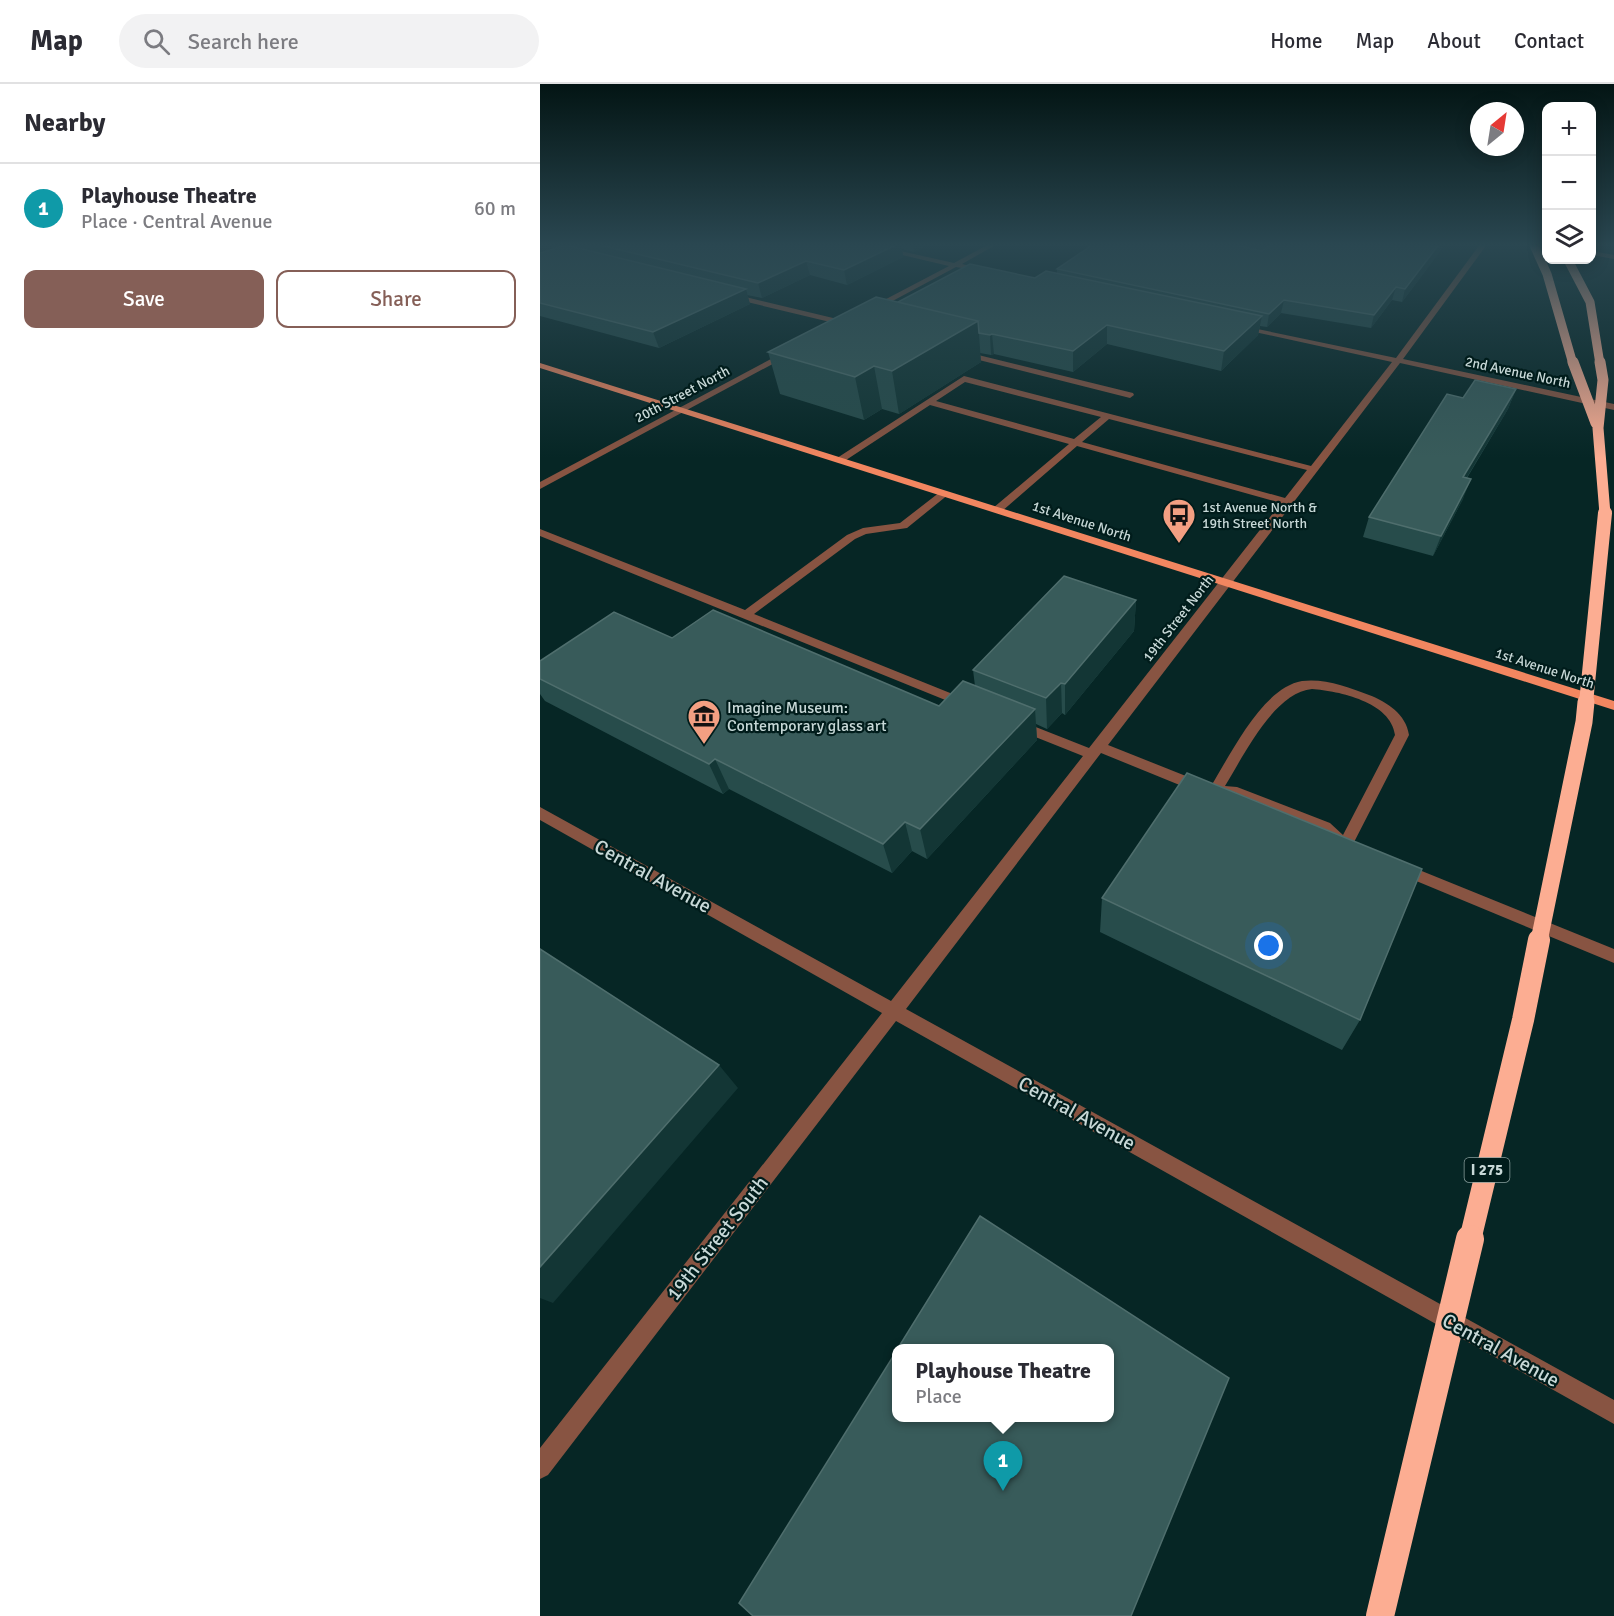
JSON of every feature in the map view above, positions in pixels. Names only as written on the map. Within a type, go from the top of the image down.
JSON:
[{"type":"highway","points":[[1559,314],[1598,428]]},
{"type":"highway","name":"I 275","points":[[1380,1616],[1523,1020],[1584,722],[1605,515],[1598,428],[1603,380],[1592,314]]},
{"type":"main road","name":"1st Avenue North","points":[[540,365],[1614,706]]},
{"type":"street","points":[[808,314],[863,328]]},
{"type":"street","name":"19th Street North","points":[[895,1011],[1432,314]]},
{"type":"street","points":[[835,329],[855,318]]},
{"type":"street","name":"2nd Avenue North","points":[[1234,325],[1614,407]]},
{"type":"street","name":"20th Street North","points":[[540,486],[795,350]]},
{"type":"street","points":[[950,350],[1130,395]]},
{"type":"street","points":[[840,460],[964,380],[1313,469]]},
{"type":"street","points":[[930,402],[1288,502]]},
{"type":"street","points":[[997,510],[1107,416]]},
{"type":"street","points":[[746,615],[851,537],[863,531],[903,526],[944,494]]},
{"type":"street","points":[[540,532],[976,708]]},
{"type":"street","points":[[1214,793],[1264,715],[1294,688],[1313,685],[1342,690],[1371,701],[1391,713],[1402,726],[1402,735],[1350,848]]},
{"type":"street","points":[[1009,722],[1214,793],[1232,791],[1325,827],[1350,848]]},
{"type":"street","points":[[1214,793],[1222,807]]},
{"type":"street","name":"Central Avenue","points":[[540,813],[1614,1413]]},
{"type":"street","points":[[1321,848],[1350,848]]},
{"type":"street","points":[[1388,864],[1614,956]]},
{"type":"street","name":"19th Street South","points":[[540,1467],[895,1011]]},
{"type":"building","points":[[585,314],[691,314],[653,332]]},
{"type":"building","points":[[842,314],[950,314],[978,321],[892,371],[874,366],[855,377],[768,352]]},
{"type":"building","points":[[951,314],[1262,316],[1224,351],[1107,325],[1073,351],[979,333],[978,321]]},
{"type":"building","points":[[1475,380],[1516,389],[1463,477],[1471,479],[1441,536],[1369,517],[1447,394],[1463,398]]},
{"type":"building","points":[[1064,576],[1136,600],[1065,684],[1061,683],[1046,698],[973,670]]},
{"type":"building","points":[[713,610],[939,706],[963,681],[1035,709],[920,829],[905,822],[883,844],[715,759],[709,764],[540,679],[540,661],[614,612],[672,638]]},
{"type":"building","points":[[1187,773],[1422,869],[1360,1020],[1102,898]]},
{"type":"building","points":[[540,949],[719,1065],[540,1267]]},
{"type":"building","points":[[980,1216],[1229,1378],[1131,1616],[753,1616],[739,1603],[892,1358],[892,1422],[1114,1422],[1114,1344],[900,1344]]},
{"type":"place","name":"1st Avenue North & 19th Street North","points":[[1179,544]]},
{"type":"place","name":"Imagine Museum: Contemporary glass art","points":[[704,745]]},
{"type":"place","name":"Playhouse Theatre","points":[[1003,1491]]}]
